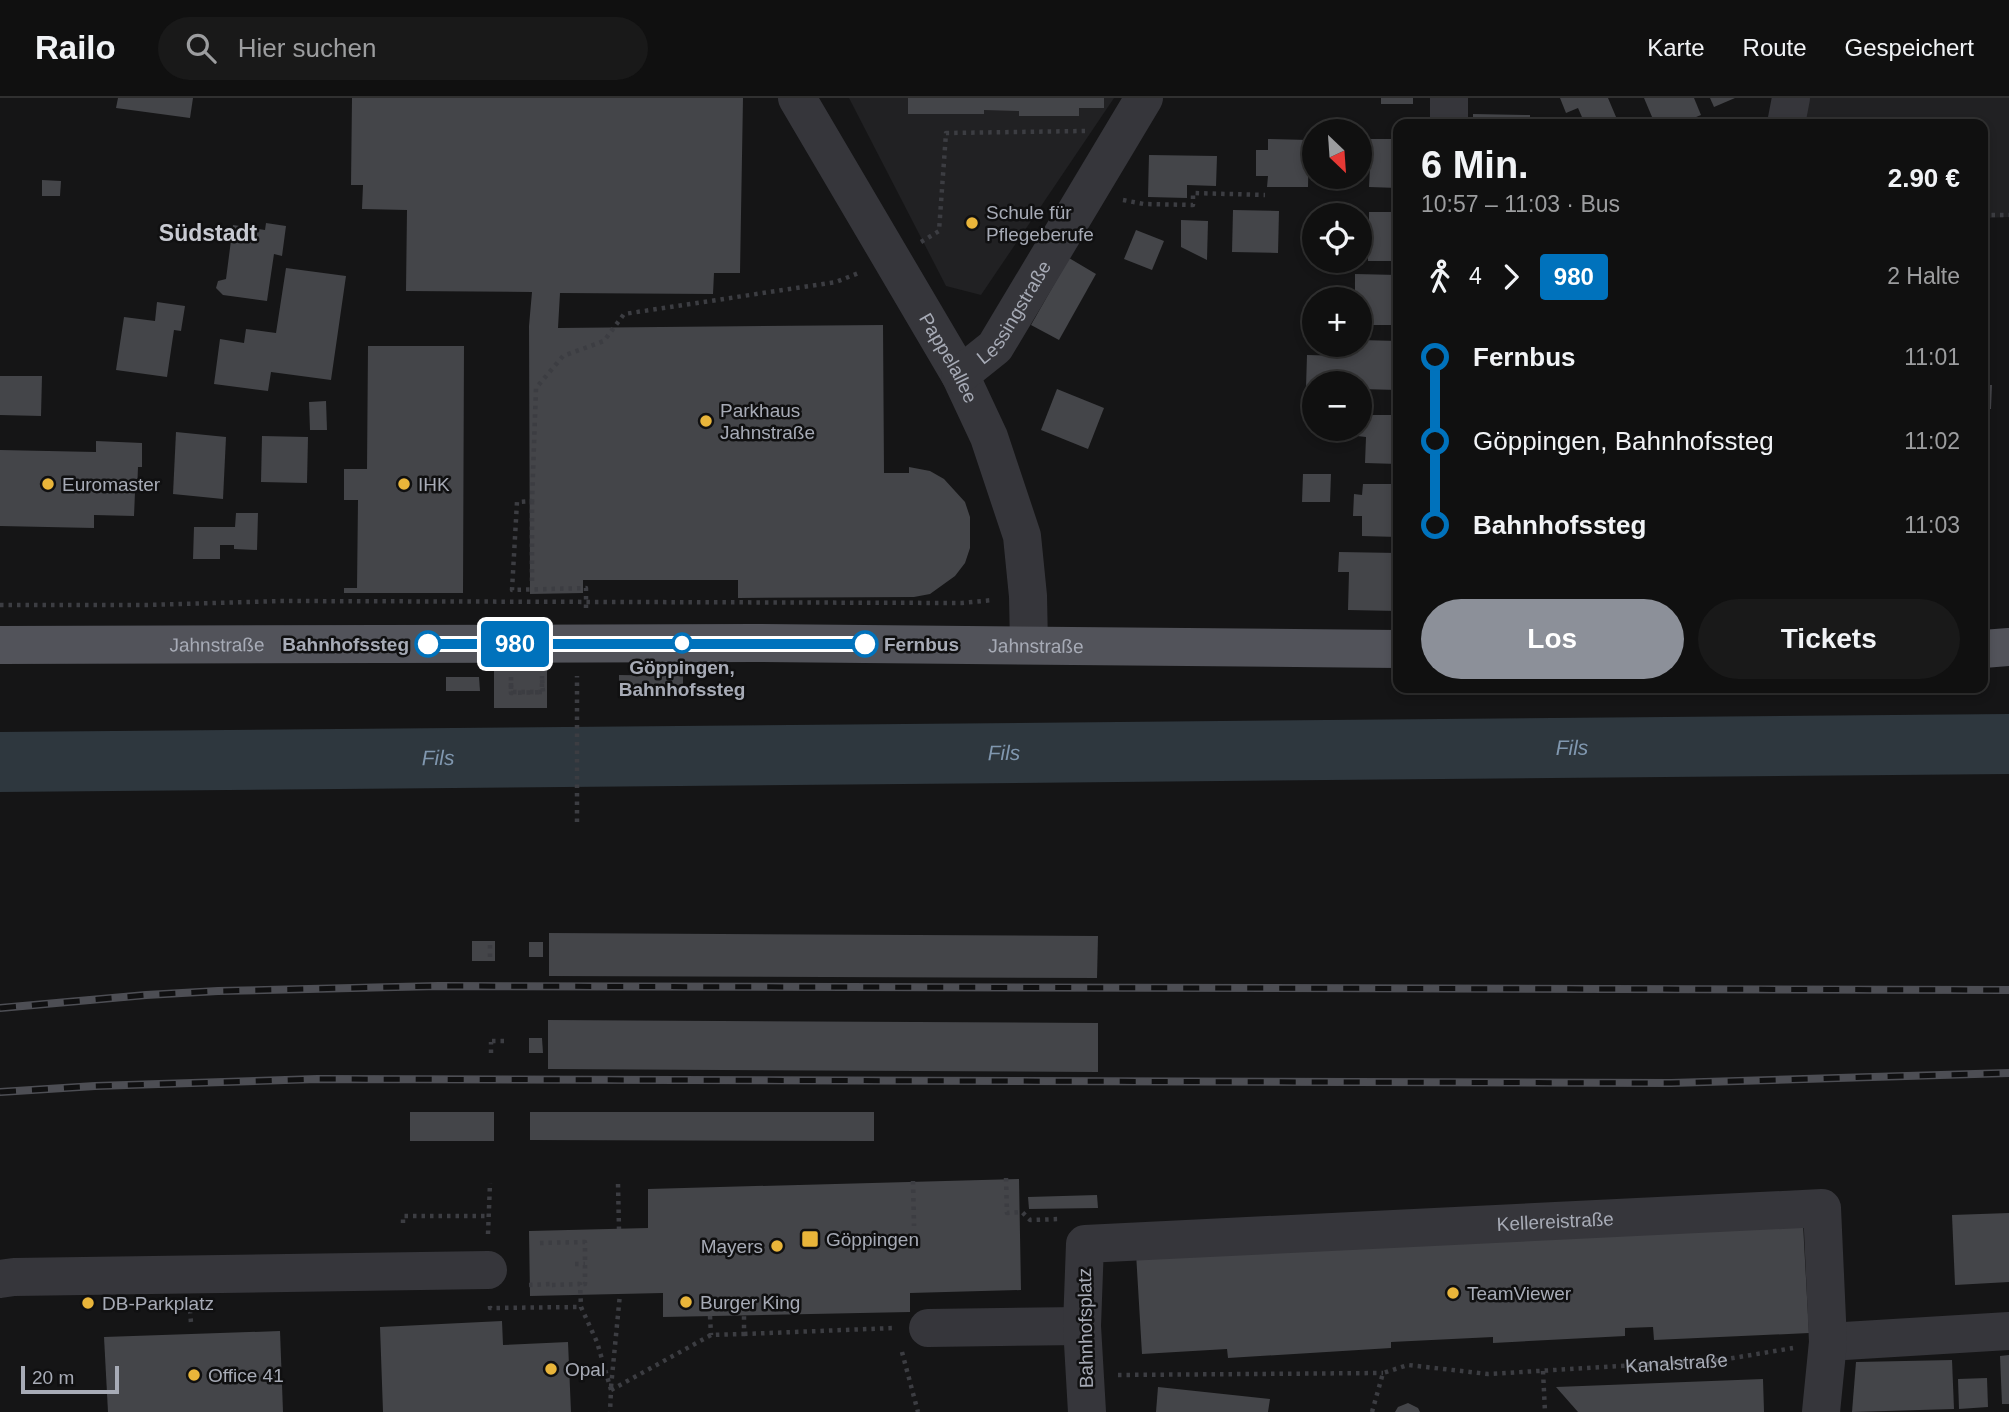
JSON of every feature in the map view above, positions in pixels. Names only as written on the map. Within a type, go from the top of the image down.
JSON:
[{"type":"main road","name":"Jahnstraße","points":[[0,645],[1029,645],[1393,649]]},
{"type":"main road","points":[[1988,649],[2009,647]]},
{"type":"street","name":"Pappelallee","points":[[797,98],[960,375],[989,437],[1022,536],[1028,596],[1029,645]]},
{"type":"street","name":"Lessingstraße","points":[[960,375],[995,347],[1144,98]]},
{"type":"street","points":[[1449,98],[1449,119]]},
{"type":"street","points":[[1787,119],[1791,98]]},
{"type":"street","name":"Kellereistraße","points":[[1075,1232],[1822,1208],[1828,1342],[1821,1412]]},
{"type":"street","name":"Bahnhofsplatz","points":[[1075,1232],[1087,1412]]},
{"type":"street","points":[[0,1279],[488,1270]]},
{"type":"street","points":[[961,1308],[1082,1316]]},
{"type":"street","points":[[928,1328],[1082,1316]]},
{"type":"street","points":[[1828,1342],[2009,1331]]},
{"type":"path","points":[[892,261],[939,231],[946,134],[1124,131]]},
{"type":"path","points":[[1087,193],[1144,204],[1193,205],[1193,193],[1265,195]]},
{"type":"path","points":[[1988,215],[2009,215]]},
{"type":"path","points":[[532,584],[536,388],[563,356],[604,341],[624,314],[836,282]]},
{"type":"path","points":[[532,501],[517,502],[512,590],[586,588],[586,602]]},
{"type":"path","points":[[0,605],[280,601],[962,603],[1028,596]]},
{"type":"path","points":[[510,683],[511,693],[543,692],[542,673],[542,692],[523,692]]},
{"type":"path","points":[[577,676],[577,822]]},
{"type":"path","points":[[490,944],[490,957]]},
{"type":"path","points":[[491,1053],[491,1041],[505,1041]]},
{"type":"path","points":[[1006,1178],[1007,1213],[1022,1212],[1030,1220],[1075,1232]]},
{"type":"path","points":[[913,1181],[914,1226]]},
{"type":"path","points":[[403,1223],[403,1216],[489,1216],[490,1183]]},
{"type":"path","points":[[618,1184],[619,1229]]},
{"type":"path","points":[[528,1285],[585,1284],[585,1242],[540,1243]]},
{"type":"path","points":[[575,1265],[585,1264]]},
{"type":"path","points":[[552,1285],[580,1284],[580,1307],[597,1342],[611,1390]]},
{"type":"path","points":[[610,1412],[620,1294]]},
{"type":"path","points":[[744,1315],[744,1334]]},
{"type":"path","points":[[710,1316],[711,1335]]},
{"type":"path","points":[[611,1390],[711,1335],[895,1328],[918,1412]]},
{"type":"path","name":"Kanalstraße","points":[[1085,1375],[1384,1373],[1408,1365],[1488,1374],[1721,1360],[1828,1342]]},
{"type":"path","points":[[1543,1371],[1545,1412]]},
{"type":"path","points":[[1372,1412],[1384,1373]]},
{"type":"shaded area","name":"Schule für Pflegeberufe","points":[[849,98],[1114,98],[981,295],[946,286]]},
{"type":"shaded area","points":[[1791,98],[2009,98],[2009,217],[1988,218],[1988,119],[1787,119]]},
{"type":"building","points":[[118,98],[193,98],[190,118],[116,108]]},
{"type":"building","points":[[352,98],[743,98],[740,273],[714,273],[713,294],[560,293],[558,328],[883,325],[884,473],[909,473],[909,467],[930,471],[944,479],[965,502],[970,517],[970,548],[965,563],[955,576],[930,594],[914,597],[738,598],[738,580],[583,580],[583,593],[530,594],[529,326],[532,292],[406,291],[407,210],[362,209],[363,185],[351,185]]},
{"type":"building","points":[[908,98],[1104,98],[1104,108],[1079,108],[1079,116],[1019,116],[1019,111],[984,110],[984,114],[908,114]]},
{"type":"building","points":[[1381,98],[1413,98],[1413,104],[1381,104]]},
{"type":"building","points":[[1560,98],[1608,98],[1617,119],[1583,119],[1578,108],[1566,113]]},
{"type":"building","points":[[1644,98],[1694,98],[1701,115],[1691,119],[1653,119]]},
{"type":"building","points":[[1710,98],[1735,98],[1714,107]]},
{"type":"building","points":[[1473,114],[1530,115],[1530,119],[1473,119]]},
{"type":"building","points":[[1268,139],[1302,140],[1302,187],[1267,187],[1268,176],[1256,176],[1256,150],[1268,150]]},
{"type":"building","points":[[1372,139],[1393,139],[1393,188],[1372,187]]},
{"type":"building","points":[[1149,155],[1217,156],[1216,186],[1187,185],[1187,198],[1148,197]]},
{"type":"building","points":[[42,180],[61,181],[60,196],[42,196]]},
{"type":"building","points":[[1233,210],[1279,211],[1278,253],[1232,252]]},
{"type":"building","points":[[1372,212],[1393,212],[1393,261],[1372,261]]},
{"type":"building","points":[[1181,220],[1208,221],[1207,260],[1181,247]]},
{"type":"building","points":[[266,223],[286,226],[282,256],[274,254],[267,301],[223,295],[216,288],[218,281],[226,279],[233,225],[265,230]]},
{"type":"building","points":[[1136,230],[1164,241],[1152,270],[1124,259]]},
{"type":"building","points":[[1069,258],[1096,274],[1059,340],[1031,325]]},
{"type":"building","points":[[286,268],[346,276],[331,380],[271,372],[268,391],[214,384],[220,339],[244,343],[246,329],[276,333]]},
{"type":"building","points":[[1355,274],[1393,275],[1393,325],[1372,325],[1372,287],[1355,287]]},
{"type":"building","points":[[157,302],[185,306],[181,331],[174,330],[167,377],[116,370],[124,317],[155,321]]},
{"type":"building","points":[[1372,340],[1393,341],[1393,390],[1372,389],[1372,371],[1307,371],[1307,357],[1372,357]]},
{"type":"building","name":"IHK","points":[[368,346],[464,346],[463,593],[344,593],[344,588],[357,588],[358,500],[344,500],[344,469],[367,469]]},
{"type":"building","points":[[0,376],[42,376],[41,416],[0,415]]},
{"type":"building","points":[[1988,385],[1992,385],[1991,409],[1988,409]]},
{"type":"building","points":[[1057,389],[1104,408],[1088,449],[1041,430]]},
{"type":"building","points":[[326,401],[327,430],[310,430],[309,402]]},
{"type":"building","points":[[1372,415],[1393,415],[1393,464],[1365,463],[1366,441],[1372,441]]},
{"type":"building","points":[[176,432],[226,437],[223,499],[173,494]]},
{"type":"building","points":[[262,436],[308,437],[307,483],[261,482]]},
{"type":"building","name":"Euromaster","points":[[96,441],[142,443],[142,467],[138,467],[134,516],[94,515],[94,528],[0,526],[0,450],[96,452]]},
{"type":"building","points":[[1303,474],[1331,474],[1330,502],[1302,502]]},
{"type":"building","points":[[1363,484],[1393,484],[1393,537],[1362,536],[1362,516],[1353,516],[1354,494],[1362,495]]},
{"type":"building","points":[[236,513],[258,513],[257,550],[220,545],[220,559],[193,559],[194,527],[235,527]]},
{"type":"building","points":[[1339,552],[1393,553],[1393,611],[1348,610],[1349,572],[1338,572]]},
{"type":"building","points":[[547,663],[547,708],[494,708],[494,664]]},
{"type":"building","points":[[619,675],[683,676],[683,691],[619,691]]},
{"type":"building","points":[[446,677],[479,677],[480,691],[446,691]]},
{"type":"building","points":[[549,933],[1098,936],[1097,978],[549,976]]},
{"type":"building","points":[[472,941],[495,941],[495,961],[472,961]]},
{"type":"building","points":[[529,942],[543,942],[543,957],[529,957]]},
{"type":"building","points":[[548,1020],[1098,1023],[1098,1072],[548,1069]]},
{"type":"building","points":[[529,1038],[542,1038],[543,1053],[529,1053]]},
{"type":"building","points":[[410,1112],[494,1112],[494,1141],[410,1141]]},
{"type":"building","points":[[530,1112],[874,1112],[874,1141],[530,1140]]},
{"type":"building","points":[[1019,1179],[1021,1290],[910,1293],[910,1312],[663,1317],[663,1293],[530,1296],[529,1231],[648,1228],[648,1189]]},
{"type":"building","points":[[1097,1195],[1098,1208],[1029,1209],[1028,1197]]},
{"type":"building","points":[[2009,1213],[2009,1282],[1955,1285],[1952,1215]]},
{"type":"building","points":[[1803,1224],[1809,1333],[1654,1340],[1653,1327],[1625,1328],[1625,1336],[1493,1343],[1493,1337],[1391,1342],[1391,1348],[1228,1358],[1227,1349],[1142,1354],[1136,1253]]},
{"type":"building","points":[[502,1321],[503,1345],[568,1342],[571,1412],[383,1412],[380,1327]]},
{"type":"building","name":"Office 41","points":[[280,1331],[283,1412],[108,1412],[104,1337]]},
{"type":"building","points":[[2009,1355],[2009,1404],[2002,1404],[2000,1356]]},
{"type":"building","points":[[1952,1360],[1954,1409],[1852,1412],[1856,1362]]},
{"type":"building","points":[[1987,1378],[1988,1407],[1959,1409],[1958,1379]]},
{"type":"building","points":[[1763,1379],[1764,1412],[1578,1412],[1556,1387]]},
{"type":"building","points":[[1158,1387],[1270,1399],[1268,1412],[1156,1412]]},
{"type":"building","points":[[1408,1403],[1420,1412],[1395,1412],[1398,1407]]},
{"type":"waterway","name":"Fils","points":[[0,762],[2009,744]]},
{"type":"railway","points":[[0,1008],[218,991],[439,986],[2009,990]]},
{"type":"railway","points":[[0,1092],[95,1086],[317,1079],[1671,1083],[2009,1073]]},
{"type":"bus line","name":"980","points":[[428,644],[865,644]]},
{"type":"place","name":"Schule für Pflegeberufe","points":[[972,223]]},
{"type":"place","name":"Parkhaus Jahnstraße","points":[[706,421]]},
{"type":"place","name":"Euromaster","points":[[48,484]]},
{"type":"place","name":"IHK","points":[[404,484]]},
{"type":"place","name":"Göppingen, Bahnhofssteg","points":[[682,643]]},
{"type":"place","name":"Bahnhofssteg","points":[[428,644]]},
{"type":"place","name":"Fernbus","points":[[865,644]]},
{"type":"place","name":"Göppingen","points":[[810,1239]]},
{"type":"place","name":"Mayers","points":[[777,1246]]},
{"type":"place","name":"TeamViewer","points":[[1453,1293]]},
{"type":"place","name":"Burger King","points":[[686,1302]]},
{"type":"place","name":"DB-Parkplatz","points":[[88,1303]]},
{"type":"place","name":"Opal","points":[[551,1369]]},
{"type":"place","name":"Office 41","points":[[194,1375]]},
{"type":"district","name":"Südstadt","points":[[208,233]]}]
